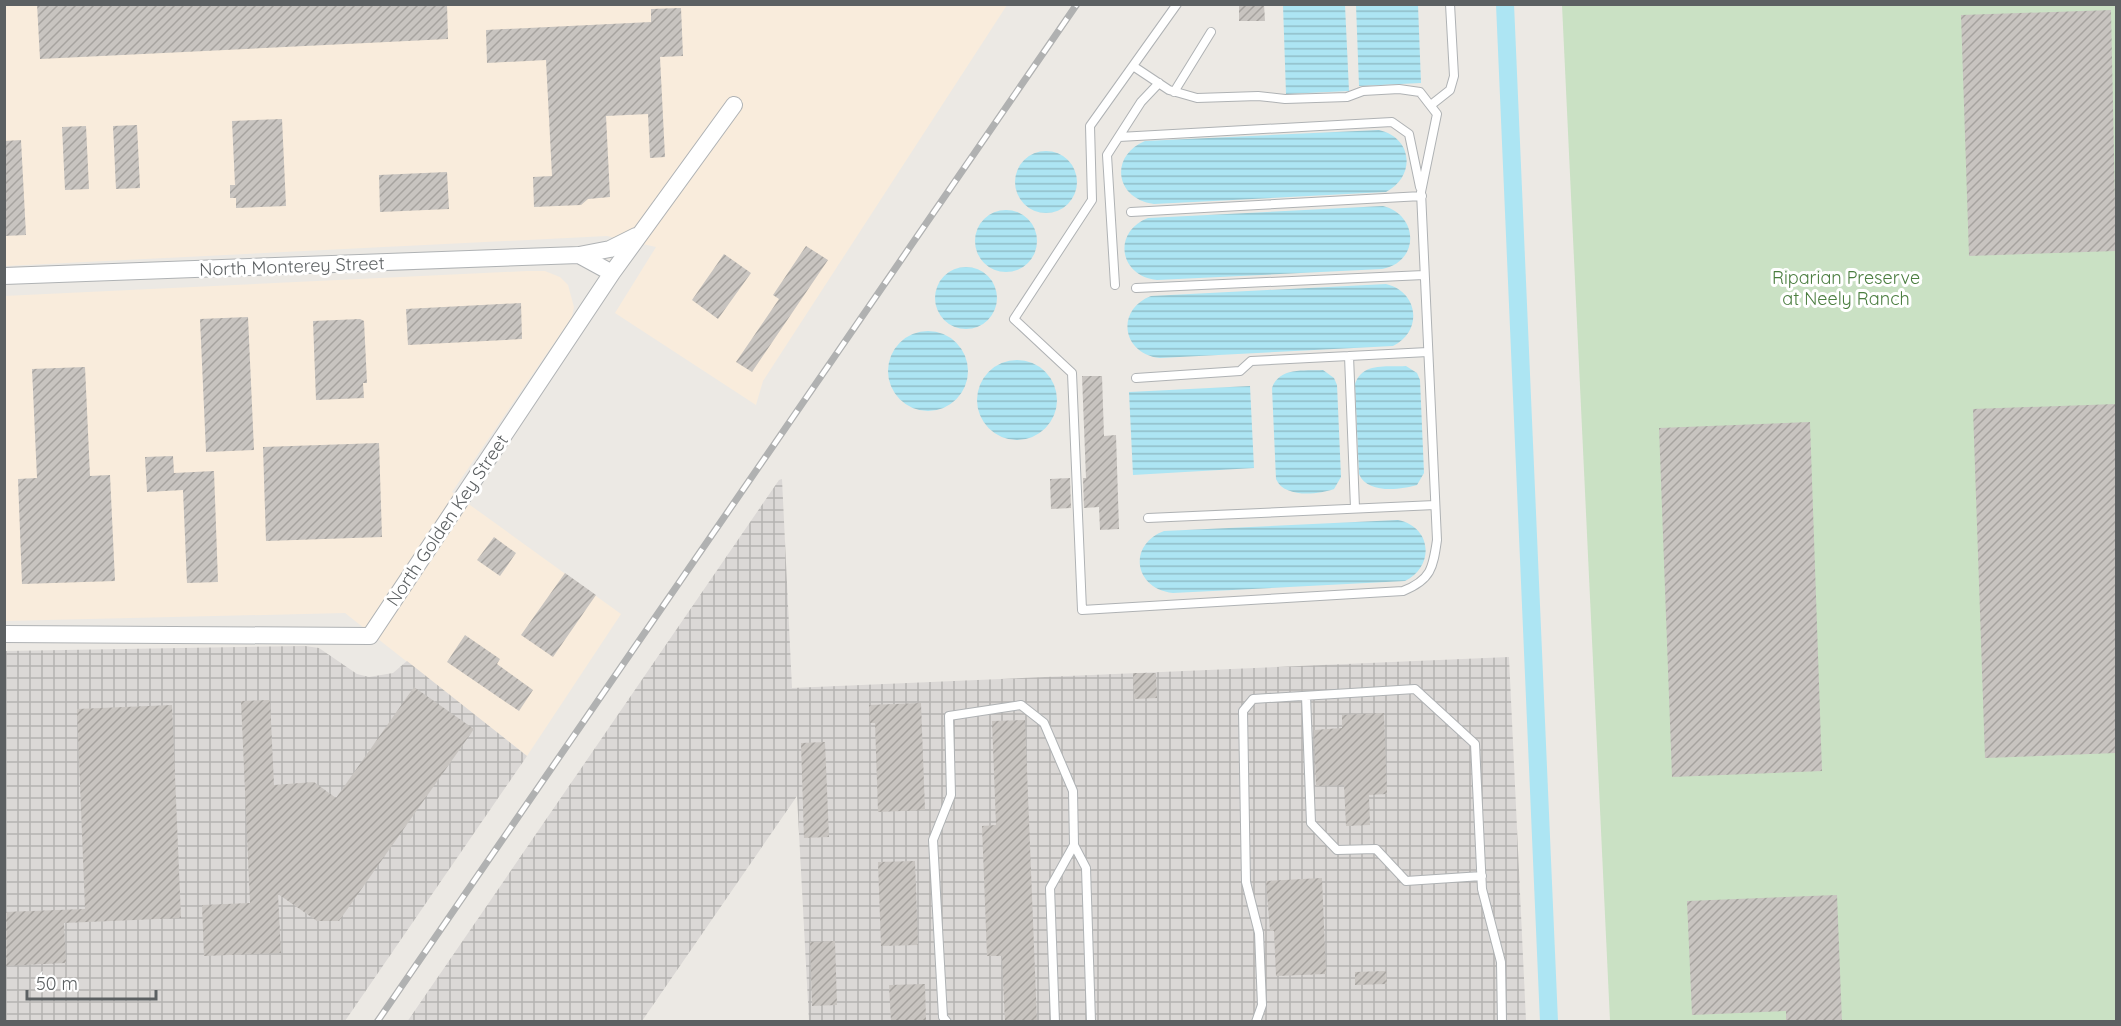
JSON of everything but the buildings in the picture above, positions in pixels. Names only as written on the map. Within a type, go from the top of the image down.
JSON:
[{"type":"street","name":"North Golden Key Street","points":[[4,634],[370,636],[612,273],[734,105]]},
{"type":"street","name":"North Monterey Street","points":[[4,276],[579,255],[610,249],[642,232]]},
{"type":"street","points":[[579,255],[612,273]]},
{"type":"lane","points":[[1119,137],[1392,122],[1409,134],[1422,194],[1437,540],[1433,567],[1420,584],[1403,591],[1082,610],[1072,373],[1014,319],[1092,200],[1090,126],[1177,4]]},
{"type":"lane","points":[[1431,105],[1450,90],[1454,76],[1450,4]]},
{"type":"lane","points":[[1174,92],[1211,32]]},
{"type":"lane","points":[[1133,66],[1174,92],[1197,98],[1347,97],[1364,91],[1399,89],[1420,92],[1437,114],[1422,194]]},
{"type":"lane","points":[[1115,285],[1107,155],[1142,102],[1159,83]]},
{"type":"lane","points":[[1131,212],[1422,194]]},
{"type":"lane","points":[[1136,288],[1424,276]]},
{"type":"lane","points":[[1136,378],[1240,371],[1251,362],[1428,352]]},
{"type":"lane","points":[[1349,356],[1355,508]]},
{"type":"lane","points":[[1148,518],[1435,505]]},
{"type":"lane","points":[[1256,1022],[1262,1005],[1259,943],[1245,882],[1243,711],[1253,699],[1415,689],[1475,744],[1482,876],[1501,962],[1502,1022]]},
{"type":"lane","points":[[1306,696],[1311,823],[1337,850],[1377,849],[1406,881],[1482,876]]},
{"type":"lane","points":[[947,1022],[944,1017],[933,840],[951,795],[949,716],[1021,705],[1044,723],[1073,791],[1074,845],[1086,868],[1091,1022]]},
{"type":"lane","points":[[1055,1022],[1050,888],[1074,845]]},
{"type":"shaded area","points":[[4,5],[1007,5],[763,381],[756,405],[615,313],[656,247],[607,236],[5,266]]},
{"type":"shaded area","points":[[545,271],[560,277],[568,285],[574,307],[572,317],[452,492],[621,614],[527,756],[345,613],[5,621],[4,296]]},
{"type":"shaded area","points":[[782,479],[792,688],[1509,657],[1526,1021],[809,1021],[797,796],[642,1021],[407,1022],[779,480]]},
{"type":"shaded area","points":[[305,646],[319,648],[357,674],[369,677],[393,673],[407,661],[527,756],[345,1021],[5,1022],[5,651]]},
{"type":"green space","name":"Riparian Preserve at Neely Ranch","points":[[1562,5],[2116,5],[2116,1021],[1610,1021]]},
{"type":"water","points":[[1283,5],[1345,5],[1349,91],[1286,94]]},
{"type":"water","points":[[1356,5],[1418,5],[1421,83],[1359,86]]},
{"type":"water","points":[[1379,130],[1399,141],[1406,158],[1406,167],[1402,177],[1386,192],[1154,204],[1131,194],[1121,176],[1126,156],[1133,148],[1145,141]]},
{"type":"water","points":[[1046,151],[1068,160],[1077,182],[1068,204],[1046,213],[1024,204],[1015,182],[1024,160]]},
{"type":"water","points":[[1383,206],[1395,211],[1403,219],[1409,228],[1410,238],[1409,248],[1403,257],[1394,265],[1382,269],[1157,280],[1144,277],[1134,271],[1125,253],[1125,243],[1129,233],[1136,225],[1148,218]]},
{"type":"water","points":[[1006,210],[1028,219],[1037,241],[1028,263],[1006,272],[984,263],[975,241],[984,219]]},
{"type":"water","points":[[966,267],[988,276],[997,298],[988,320],[966,329],[944,320],[935,298],[944,276]]},
{"type":"water","points":[[1386,284],[1397,288],[1405,295],[1411,303],[1413,312],[1413,322],[1409,331],[1393,346],[1160,358],[1147,355],[1138,349],[1128,331],[1128,321],[1132,311],[1139,303],[1151,296]]},
{"type":"water","points":[[920,331],[936,331],[957,342],[968,363],[968,379],[957,400],[936,411],[920,411],[906,405],[894,393],[888,379],[888,363],[894,349],[906,337]]},
{"type":"water","points":[[1009,360],[1025,360],[1046,371],[1057,392],[1057,408],[1046,429],[1025,440],[1009,440],[995,434],[983,422],[977,408],[977,392],[983,378],[995,366]]},
{"type":"water","points":[[1383,366],[1406,366],[1417,373],[1420,380],[1424,473],[1417,485],[1393,489],[1376,488],[1369,485],[1359,474],[1355,384],[1358,377],[1369,369]]},
{"type":"water","points":[[1323,370],[1334,378],[1337,385],[1341,477],[1334,489],[1319,493],[1293,492],[1280,485],[1276,479],[1272,388],[1275,381],[1286,373]]},
{"type":"water","points":[[1250,386],[1254,468],[1133,475],[1129,392]]},
{"type":"water","points":[[1398,520],[1418,530],[1426,548],[1421,566],[1405,581],[1173,593],[1160,590],[1150,584],[1140,566],[1140,556],[1144,546],[1164,531]]},
{"type":"waterway","points":[[1505,4],[1549,1022]]},
{"type":"railway","points":[[377,1022],[1077,4]]}]
